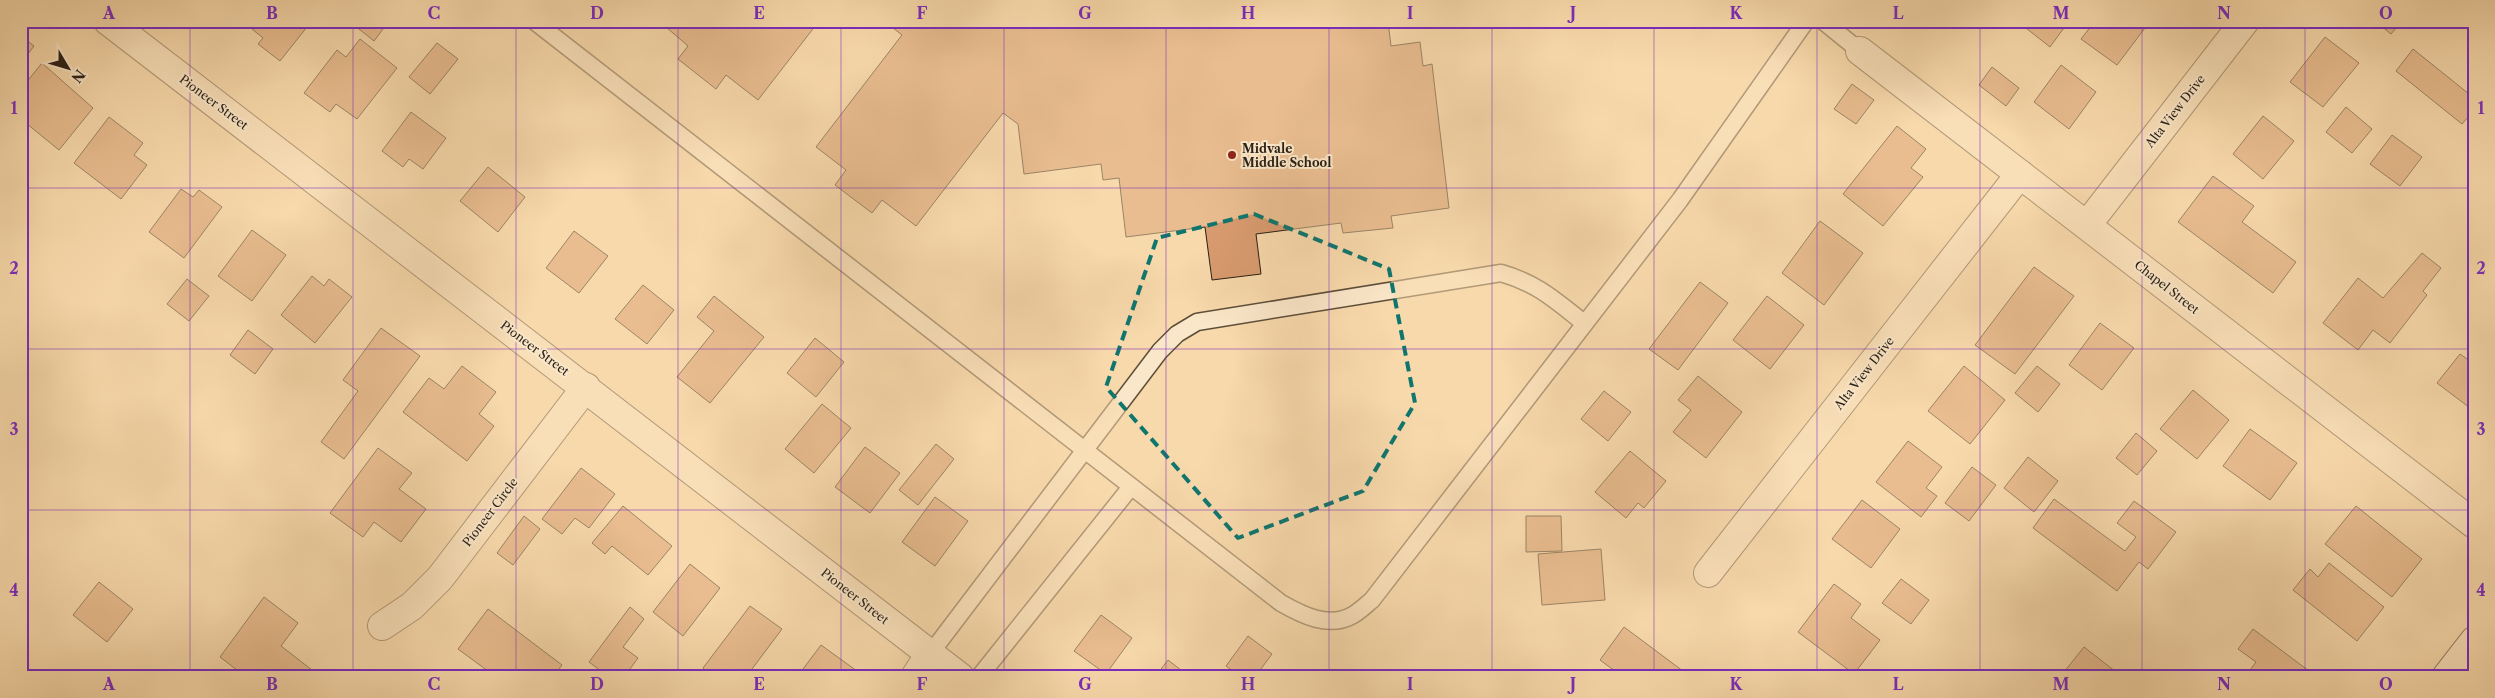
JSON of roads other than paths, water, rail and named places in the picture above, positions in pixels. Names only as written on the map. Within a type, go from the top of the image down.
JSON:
[{"type":"street","name":"Pioneer Street","points":[[108,21],[586,386],[960,677]]},
{"type":"street","name":"Alta View Drive","points":[[2087,225],[2245,21]]},
{"type":"street","name":"Chapel Street","points":[[1860,51],[2474,524]]},
{"type":"street","name":"Alta View Drive","points":[[1708,573],[2020,174]]},
{"type":"street","name":"Pioneer Circle","points":[[382,626],[412,606],[440,578],[586,386]]},
{"type":"street","points":[[2446,677],[2474,641]]},
{"type":"street","points":[[915,677],[930,654]]},
{"type":"lane","points":[[534,21],[1130,488],[1281,603],[1303,616],[1328,622],[1352,616],[1372,600],[1680,200],[1806,21]]},
{"type":"lane","points":[[1823,21],[1860,51]]},
{"type":"lane","points":[[930,654],[1160,351],[1177,334],[1197,322],[1501,273],[1515,277],[1543,291],[1584,323]]},
{"type":"lane","points":[[980,677],[1130,488]]},
{"type":"place","name":"Midvale Middle School","points":[[1232,155]]}]
